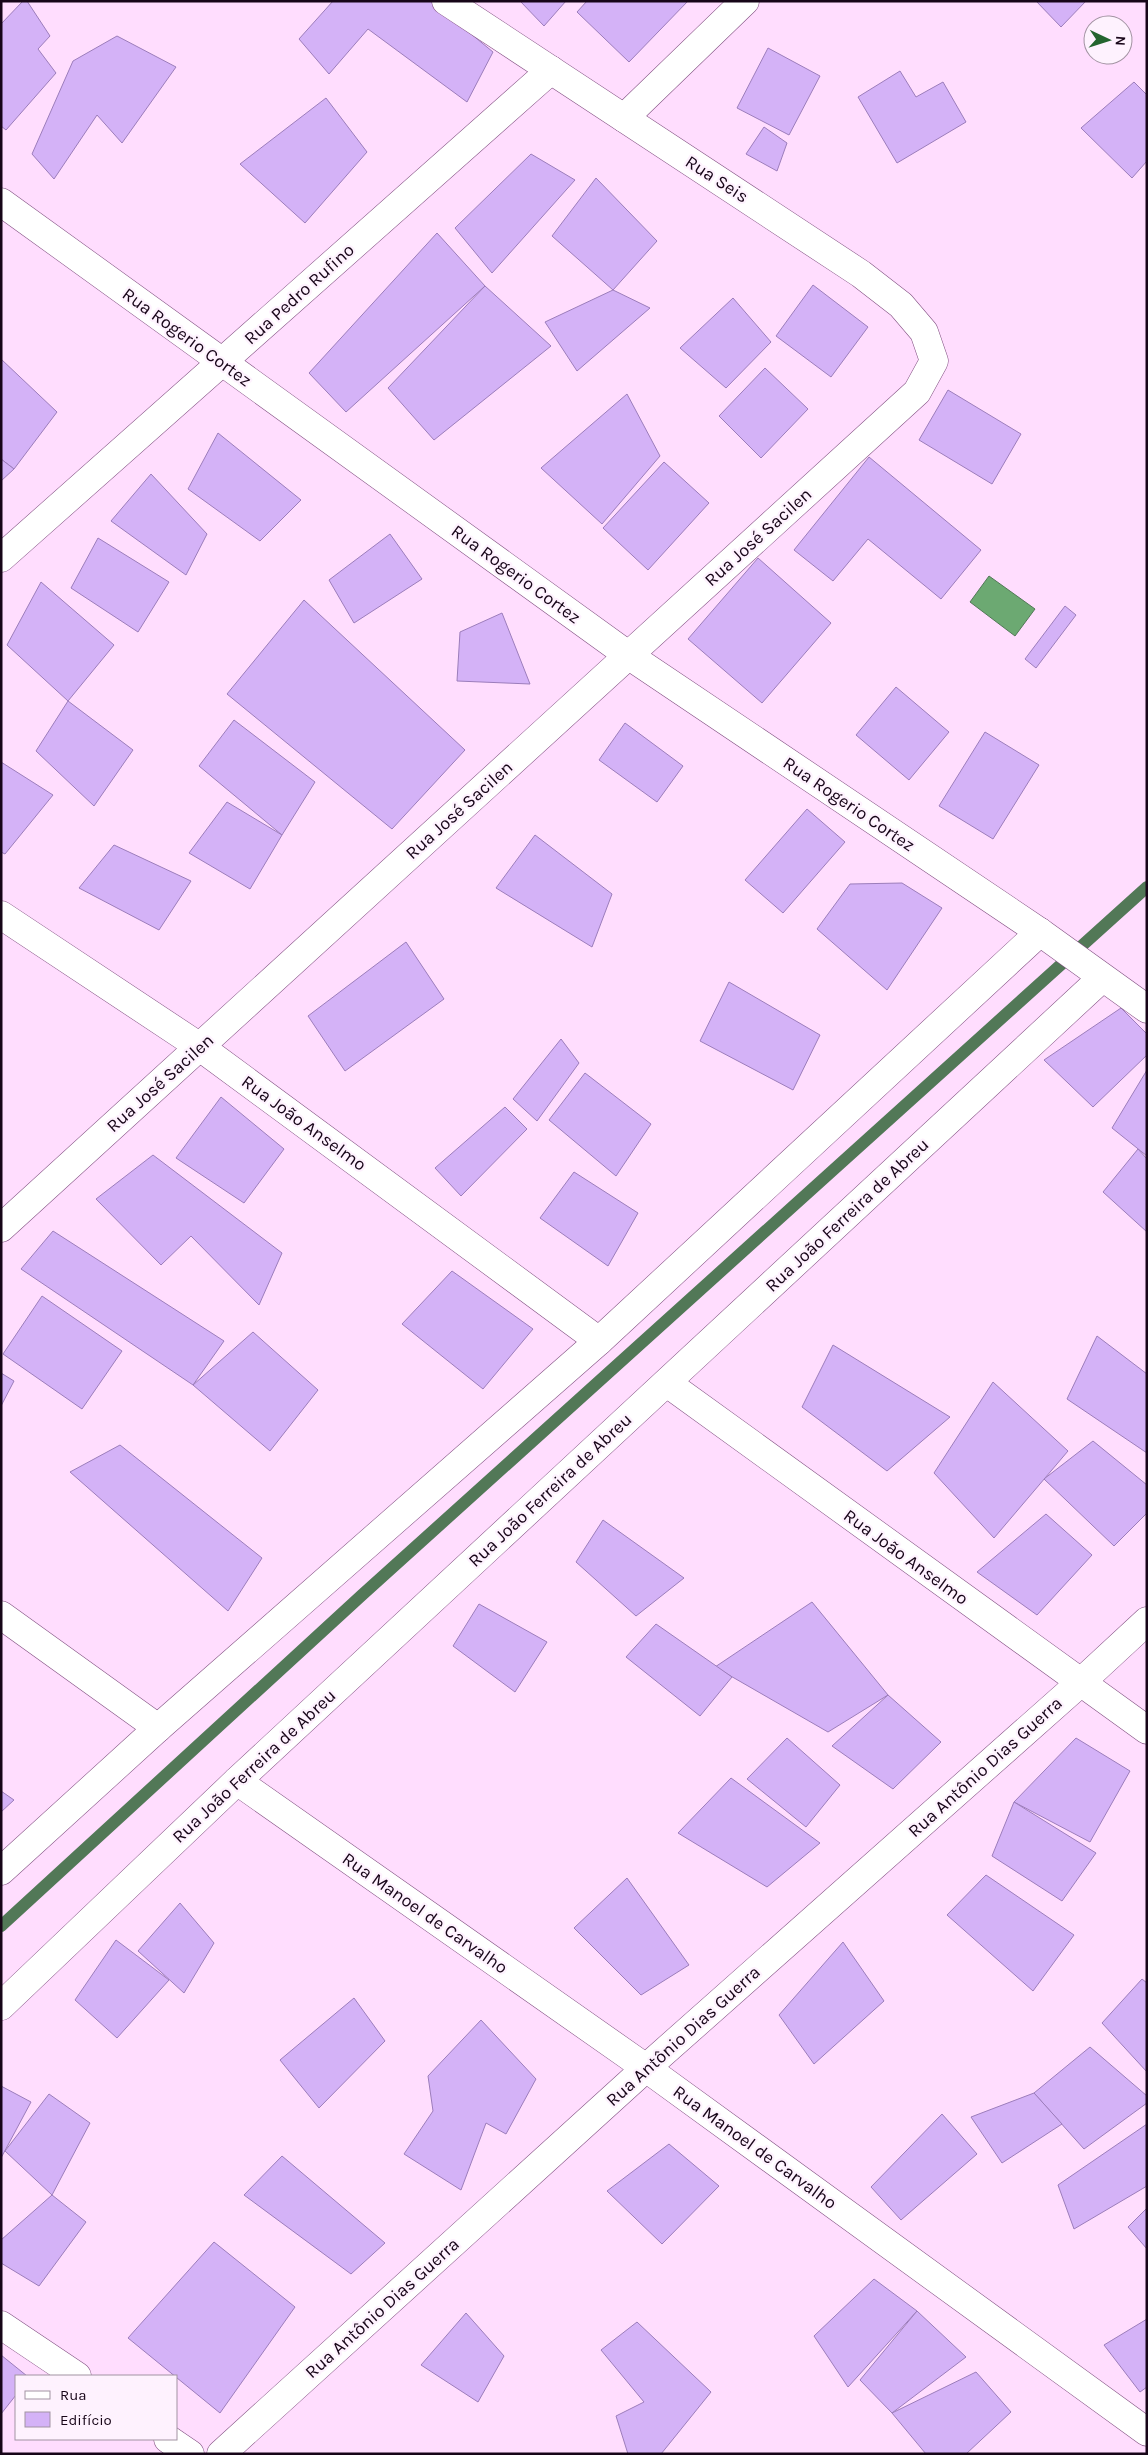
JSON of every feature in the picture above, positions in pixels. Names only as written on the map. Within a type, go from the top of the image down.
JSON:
[{"type":"street","name":"Rua Seis","points":[[446,1],[861,274],[900,305],[924,332],[934,361],[917,392]]},
{"type":"street","points":[[624,118],[745,1]]},
{"type":"street","name":"Rua Pedro Rufino","points":[[1,558],[551,70]]},
{"type":"street","name":"Rua Rogerio Cortez","points":[[1,202],[628,655],[1040,932],[1147,1009]]},
{"type":"street","name":"Rua José Sacilen","points":[[1,1228],[917,392]]},
{"type":"street","name":"Rua João Anselmo","points":[[1,915],[200,1047],[599,1340]]},
{"type":"street","points":[[1,1871],[158,1728],[599,1340],[1040,932]]},
{"type":"street","name":"Rua João Ferreira de Abreu","points":[[1,2006],[237,1780],[1102,978]]},
{"type":"street","name":"Rua João Anselmo","points":[[667,1383],[1147,1730]]},
{"type":"street","points":[[1,1615],[158,1728]]},
{"type":"street","name":"Rua Antônio Dias Guerra","points":[[221,2454],[646,2068],[1080,1683],[1147,1621]]},
{"type":"street","name":"Rua Manoel de Carvalho","points":[[237,1780],[646,2068],[1147,2432]]},
{"type":"street","points":[[1,2324],[76,2375]]},
{"type":"street","points":[[169,2440],[190,2454]]},
{"type":"shaded area","points":[[989,576],[1035,609],[1015,636],[970,602]]},
{"type":"building","points":[[23,1],[27,1],[50,36],[38,49],[56,73],[6,130],[1,126],[1,24]]},
{"type":"building","points":[[333,1],[431,1],[493,52],[467,102],[368,29],[329,74],[299,39]]},
{"type":"building","points":[[520,1],[566,1],[544,26]]},
{"type":"building","points":[[587,1],[688,1],[629,62],[577,12]]},
{"type":"building","points":[[1036,1],[1086,1],[1061,27]]},
{"type":"building","points":[[117,36],[176,67],[122,143],[97,115],[54,179],[32,154],[73,61]]},
{"type":"building","points":[[768,48],[820,76],[789,135],[737,108]]},
{"type":"building","points":[[900,71],[916,97],[943,82],[966,122],[897,163],[858,97]]},
{"type":"building","points":[[1134,82],[1147,95],[1147,161],[1132,178],[1081,128]]},
{"type":"building","points":[[326,98],[367,152],[305,223],[240,164]]},
{"type":"building","points":[[764,127],[787,143],[777,171],[746,154]]},
{"type":"building","points":[[531,154],[575,180],[492,273],[455,228]]},
{"type":"building","points":[[596,178],[657,241],[613,290],[552,236]]},
{"type":"building","points":[[437,233],[485,286],[346,412],[309,373]]},
{"type":"building","points":[[813,285],[868,327],[831,377],[776,336]]},
{"type":"building","points":[[485,286],[551,346],[434,440],[388,388]]},
{"type":"building","points":[[613,290],[650,308],[577,371],[545,322]]},
{"type":"building","points":[[733,298],[771,342],[726,388],[680,348]]},
{"type":"building","points":[[1,359],[57,412],[14,469],[1,459]]},
{"type":"building","points":[[765,368],[808,409],[761,458],[719,416]]},
{"type":"building","points":[[948,390],[1021,434],[992,484],[919,440]]},
{"type":"building","points":[[627,394],[660,456],[602,524],[541,468]]},
{"type":"building","points":[[218,433],[301,500],[260,541],[188,489]]},
{"type":"building","points":[[869,457],[981,550],[941,599],[868,539],[833,581],[794,550]]},
{"type":"building","points":[[1,459],[14,469],[1,481]]},
{"type":"building","points":[[664,462],[709,503],[648,570],[603,528]]},
{"type":"building","points":[[151,474],[207,534],[186,575],[111,521]]},
{"type":"building","points":[[390,534],[422,579],[354,623],[329,580]]},
{"type":"building","points":[[98,538],[169,582],[138,632],[71,588]]},
{"type":"building","points":[[758,558],[831,623],[762,703],[688,639]]},
{"type":"building","points":[[41,582],[114,645],[68,701],[7,645]]},
{"type":"building","points":[[304,600],[465,750],[392,829],[227,694]]},
{"type":"building","points":[[1065,606],[1076,615],[1036,668],[1025,659]]},
{"type":"building","points":[[502,613],[530,684],[457,681],[460,632]]},
{"type":"building","points":[[896,687],[949,732],[909,780],[856,735]]},
{"type":"building","points":[[68,701],[133,750],[94,806],[36,751]]},
{"type":"building","points":[[234,720],[315,782],[282,835],[199,766]]},
{"type":"building","points":[[625,723],[683,766],[657,802],[599,760]]},
{"type":"building","points":[[985,732],[1039,765],[993,839],[939,806]]},
{"type":"building","points":[[1,762],[53,795],[5,854],[1,852]]},
{"type":"building","points":[[227,802],[282,835],[250,889],[189,853]]},
{"type":"building","points":[[807,809],[845,842],[783,913],[745,880]]},
{"type":"building","points":[[535,835],[612,894],[592,947],[496,888]]},
{"type":"building","points":[[114,845],[191,881],[159,930],[79,888]]},
{"type":"building","points":[[902,883],[942,908],[887,990],[817,929],[850,884]]},
{"type":"building","points":[[406,942],[444,999],[345,1071],[308,1016]]},
{"type":"building","points":[[729,982],[820,1035],[793,1090],[700,1041]]},
{"type":"building","points":[[1121,1008],[1147,1034],[1147,1055],[1093,1107],[1044,1060]]},
{"type":"building","points":[[561,1039],[579,1063],[537,1121],[513,1099]]},
{"type":"building","points":[[1147,1070],[1147,1156],[1112,1128]]},
{"type":"building","points":[[585,1073],[651,1124],[616,1176],[549,1120]]},
{"type":"building","points":[[221,1097],[284,1149],[244,1203],[176,1158]]},
{"type":"building","points":[[505,1107],[527,1129],[461,1196],[435,1168]]},
{"type":"building","points":[[1138,1149],[1147,1159],[1147,1232],[1103,1192]]},
{"type":"building","points":[[153,1155],[282,1253],[259,1305],[191,1236],[161,1265],[96,1199]]},
{"type":"building","points":[[574,1172],[638,1213],[608,1266],[540,1218]]},
{"type":"building","points":[[53,1231],[224,1341],[193,1385],[21,1269]]},
{"type":"building","points":[[452,1271],[533,1329],[483,1389],[402,1324]]},
{"type":"building","points":[[42,1296],[122,1351],[82,1409],[3,1354]]},
{"type":"building","points":[[253,1332],[318,1390],[270,1451],[193,1385]]},
{"type":"building","points":[[1097,1336],[1147,1374],[1147,1453],[1067,1399]]},
{"type":"building","points":[[833,1345],[950,1417],[887,1471],[802,1407]]},
{"type":"building","points":[[1,1373],[14,1381],[1,1406]]},
{"type":"building","points":[[993,1382],[1068,1451],[994,1538],[934,1473]]},
{"type":"building","points":[[1093,1441],[1147,1485],[1147,1513],[1114,1546],[1044,1479]]},
{"type":"building","points":[[120,1445],[262,1558],[228,1611],[70,1472]]},
{"type":"building","points":[[1046,1514],[1092,1555],[1037,1615],[977,1572]]},
{"type":"building","points":[[603,1520],[684,1578],[636,1616],[576,1562]]},
{"type":"building","points":[[812,1602],[888,1695],[828,1732],[715,1667]]},
{"type":"building","points":[[479,1604],[547,1642],[515,1692],[453,1646]]},
{"type":"building","points":[[656,1624],[732,1677],[700,1716],[626,1657]]},
{"type":"building","points":[[888,1695],[941,1742],[893,1789],[832,1746]]},
{"type":"building","points":[[787,1738],[840,1785],[806,1827],[747,1779]]},
{"type":"building","points":[[1076,1738],[1130,1771],[1090,1842],[1014,1802]]},
{"type":"building","points":[[731,1778],[820,1843],[767,1887],[678,1833]]},
{"type":"building","points":[[1,1791],[14,1800],[1,1812]]},
{"type":"building","points":[[1014,1802],[1096,1853],[1062,1901],[992,1856]]},
{"type":"building","points":[[986,1875],[1074,1935],[1033,1991],[947,1915]]},
{"type":"building","points":[[627,1878],[689,1965],[641,1995],[574,1928]]},
{"type":"building","points":[[180,1903],[214,1943],[184,1993],[138,1951]]},
{"type":"building","points":[[116,1940],[169,1980],[117,2038],[75,2000]]},
{"type":"building","points":[[843,1942],[884,2001],[814,2064],[779,2015]]},
{"type":"building","points":[[1142,1979],[1147,1983],[1147,2072],[1102,2023]]},
{"type":"building","points":[[354,1998],[385,2041],[319,2108],[280,2060]]},
{"type":"building","points":[[481,2020],[536,2079],[506,2134],[486,2123],[461,2190],[404,2154],[433,2111],[428,2076]]},
{"type":"building","points":[[1090,2047],[1147,2096],[1147,2103],[1084,2149],[1034,2093]]},
{"type":"building","points":[[1,2086],[31,2102],[1,2158]]},
{"type":"building","points":[[1034,2093],[1062,2124],[1002,2163],[971,2117]]},
{"type":"building","points":[[49,2094],[90,2123],[52,2195],[5,2151]]},
{"type":"building","points":[[942,2114],[977,2154],[901,2220],[871,2187]]},
{"type":"building","points":[[1147,2124],[1147,2186],[1074,2229],[1058,2185]]},
{"type":"building","points":[[669,2144],[719,2186],[662,2244],[607,2191]]},
{"type":"building","points":[[282,2156],[385,2243],[351,2274],[244,2195]]},
{"type":"building","points":[[52,2195],[86,2222],[39,2286],[1,2263],[1,2240]]},
{"type":"building","points":[[1147,2208],[1147,2249],[1128,2227]]},
{"type":"building","points":[[214,2242],[295,2307],[220,2413],[178,2379],[178,2375],[173,2375],[128,2338]]},
{"type":"building","points":[[874,2279],[917,2311],[848,2387],[814,2336]]},
{"type":"building","points":[[917,2311],[966,2357],[892,2413],[860,2380]]},
{"type":"building","points":[[466,2313],[504,2356],[478,2402],[421,2365]]},
{"type":"building","points":[[1147,2319],[1147,2387],[1140,2392],[1104,2345]]},
{"type":"building","points":[[637,2322],[711,2392],[661,2454],[628,2454],[616,2416],[644,2402],[601,2350]]},
{"type":"building","points":[[1,2355],[26,2375],[15,2375],[15,2396],[1,2414]]},
{"type":"building","points":[[976,2372],[1011,2412],[966,2454],[926,2454],[892,2413]]},
{"type":"waterway","points":[[1,1926],[362,1595],[1147,887]]}]
